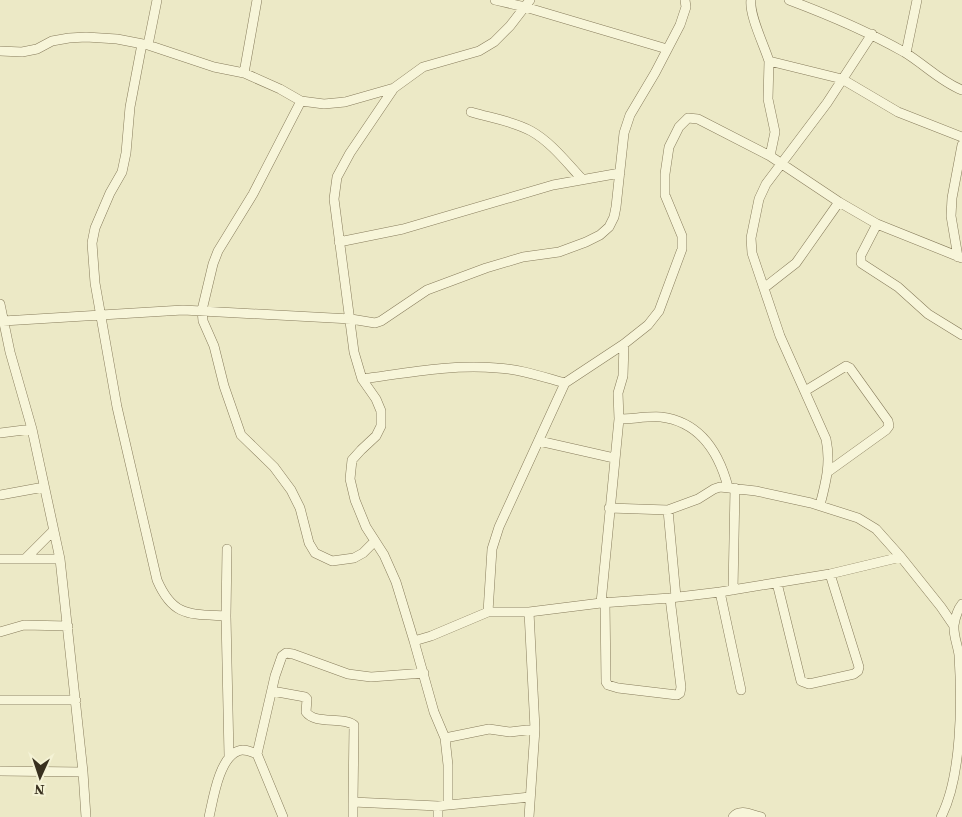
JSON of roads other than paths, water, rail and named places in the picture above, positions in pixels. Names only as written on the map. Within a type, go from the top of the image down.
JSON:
[{"type":"street","points":[[157,0],[130,108],[126,153],[122,172],[110,193],[95,228],[92,243],[94,276],[117,407],[157,580],[164,596],[171,605],[186,613],[226,616]]},
{"type":"street","points":[[244,73],[257,0]]},
{"type":"street","points":[[495,0],[528,3],[666,49]]},
{"type":"street","points":[[3,321],[101,314],[202,310],[375,323],[427,290],[523,257],[559,252],[586,242],[600,235],[609,227],[614,217],[624,133],[630,115],[680,25],[686,7],[685,0]]},
{"type":"street","points":[[752,0],[753,18],[760,32],[769,60],[768,99],[775,132],[770,156]]},
{"type":"street","points":[[789,0],[845,21],[872,34],[962,90]]},
{"type":"street","points":[[906,54],[917,0]]},
{"type":"street","points":[[0,51],[22,52],[37,49],[52,41],[86,37],[117,39],[145,45],[214,67],[244,73],[280,89],[301,102],[324,104],[346,102],[394,88],[423,67],[479,51],[494,42],[510,26],[528,3]]},
{"type":"street","points":[[820,505],[829,471],[829,452],[826,439],[780,336],[752,253],[751,238],[759,200],[766,184],[827,103],[872,34]]},
{"type":"street","points":[[769,60],[842,79],[898,112],[962,137]]},
{"type":"street","points":[[394,88],[350,153],[337,177],[334,199],[354,352],[362,379],[381,410],[381,426],[376,436],[352,460],[350,479],[355,500],[366,527],[384,555],[396,582],[434,712],[445,738],[448,765],[448,805]]},
{"type":"street","points":[[301,102],[253,194],[218,251],[202,310],[203,321],[214,346],[224,386],[241,435],[274,467],[291,490],[300,508],[309,543],[315,553],[332,560],[354,558],[363,554],[375,540]]},
{"type":"street","points":[[471,112],[532,132],[557,153],[582,180]]},
{"type":"street","points":[[488,612],[492,549],[499,527],[565,383],[624,344],[648,325],[659,311],[682,249],[682,236],[665,194],[665,174],[669,147],[679,127],[688,118],[698,119],[781,162],[839,202],[877,224],[960,258]]},
{"type":"street","points":[[960,258],[951,216],[952,198],[962,145]]},
{"type":"street","points":[[339,242],[403,229],[553,186],[620,174]]},
{"type":"street","points":[[764,288],[796,263],[839,202]]},
{"type":"street","points":[[877,224],[861,255],[861,263],[898,288],[928,314],[962,335]]},
{"type":"street","points":[[0,304],[10,352],[32,429],[60,559],[76,700],[86,817]]},
{"type":"street","points":[[624,344],[623,376],[618,393],[619,419],[609,508],[603,602],[606,682],[608,685],[618,688],[677,695],[680,693],[681,687],[668,510]]},
{"type":"street","points":[[805,391],[846,366],[850,368],[888,421],[889,426],[886,430],[829,471]]},
{"type":"street","points":[[362,379],[437,369],[475,367],[514,370],[565,383]]},
{"type":"street","points":[[619,419],[660,417],[677,421],[692,428],[704,439],[719,460],[732,488],[733,590]]},
{"type":"street","points":[[0,433],[32,429]]},
{"type":"street","points":[[539,441],[614,458]]},
{"type":"street","points":[[0,495],[44,487]]},
{"type":"street","points":[[609,508],[668,510],[698,499],[714,489],[732,488],[820,505],[858,518],[876,529],[901,557],[954,626],[959,652],[959,768],[948,804],[940,817]]},
{"type":"street","points":[[26,559],[54,531]]},
{"type":"street","points":[[209,817],[219,777],[229,756],[226,616],[227,549]]},
{"type":"street","points":[[414,641],[431,636],[488,612],[529,612],[603,602],[673,598],[720,592],[830,574],[901,557]]},
{"type":"street","points":[[0,559],[60,559]]},
{"type":"street","points":[[777,583],[801,682],[809,684],[854,674],[858,671],[859,667],[830,574]]},
{"type":"street","points":[[720,592],[741,690]]},
{"type":"street","points":[[954,626],[959,607],[962,604]]},
{"type":"street","points":[[529,612],[535,729],[529,817]]},
{"type":"street","points":[[0,632],[24,625],[68,626]]},
{"type":"street","points":[[283,817],[257,754],[282,656],[286,653],[293,654],[348,674],[371,677],[424,673]]},
{"type":"street","points":[[272,691],[306,697],[306,712],[312,718],[343,721],[354,725],[353,817]]},
{"type":"street","points":[[0,700],[76,700]]},
{"type":"street","points":[[445,738],[489,729],[510,732],[535,729]]},
{"type":"street","points":[[229,756],[238,750],[247,750],[257,754]]},
{"type":"street","points":[[0,771],[83,772]]},
{"type":"street","points":[[353,802],[438,806],[530,797]]},
{"type":"street","points":[[438,806],[438,817]]},
{"type":"street","points":[[733,817],[741,812],[761,817]]}]
